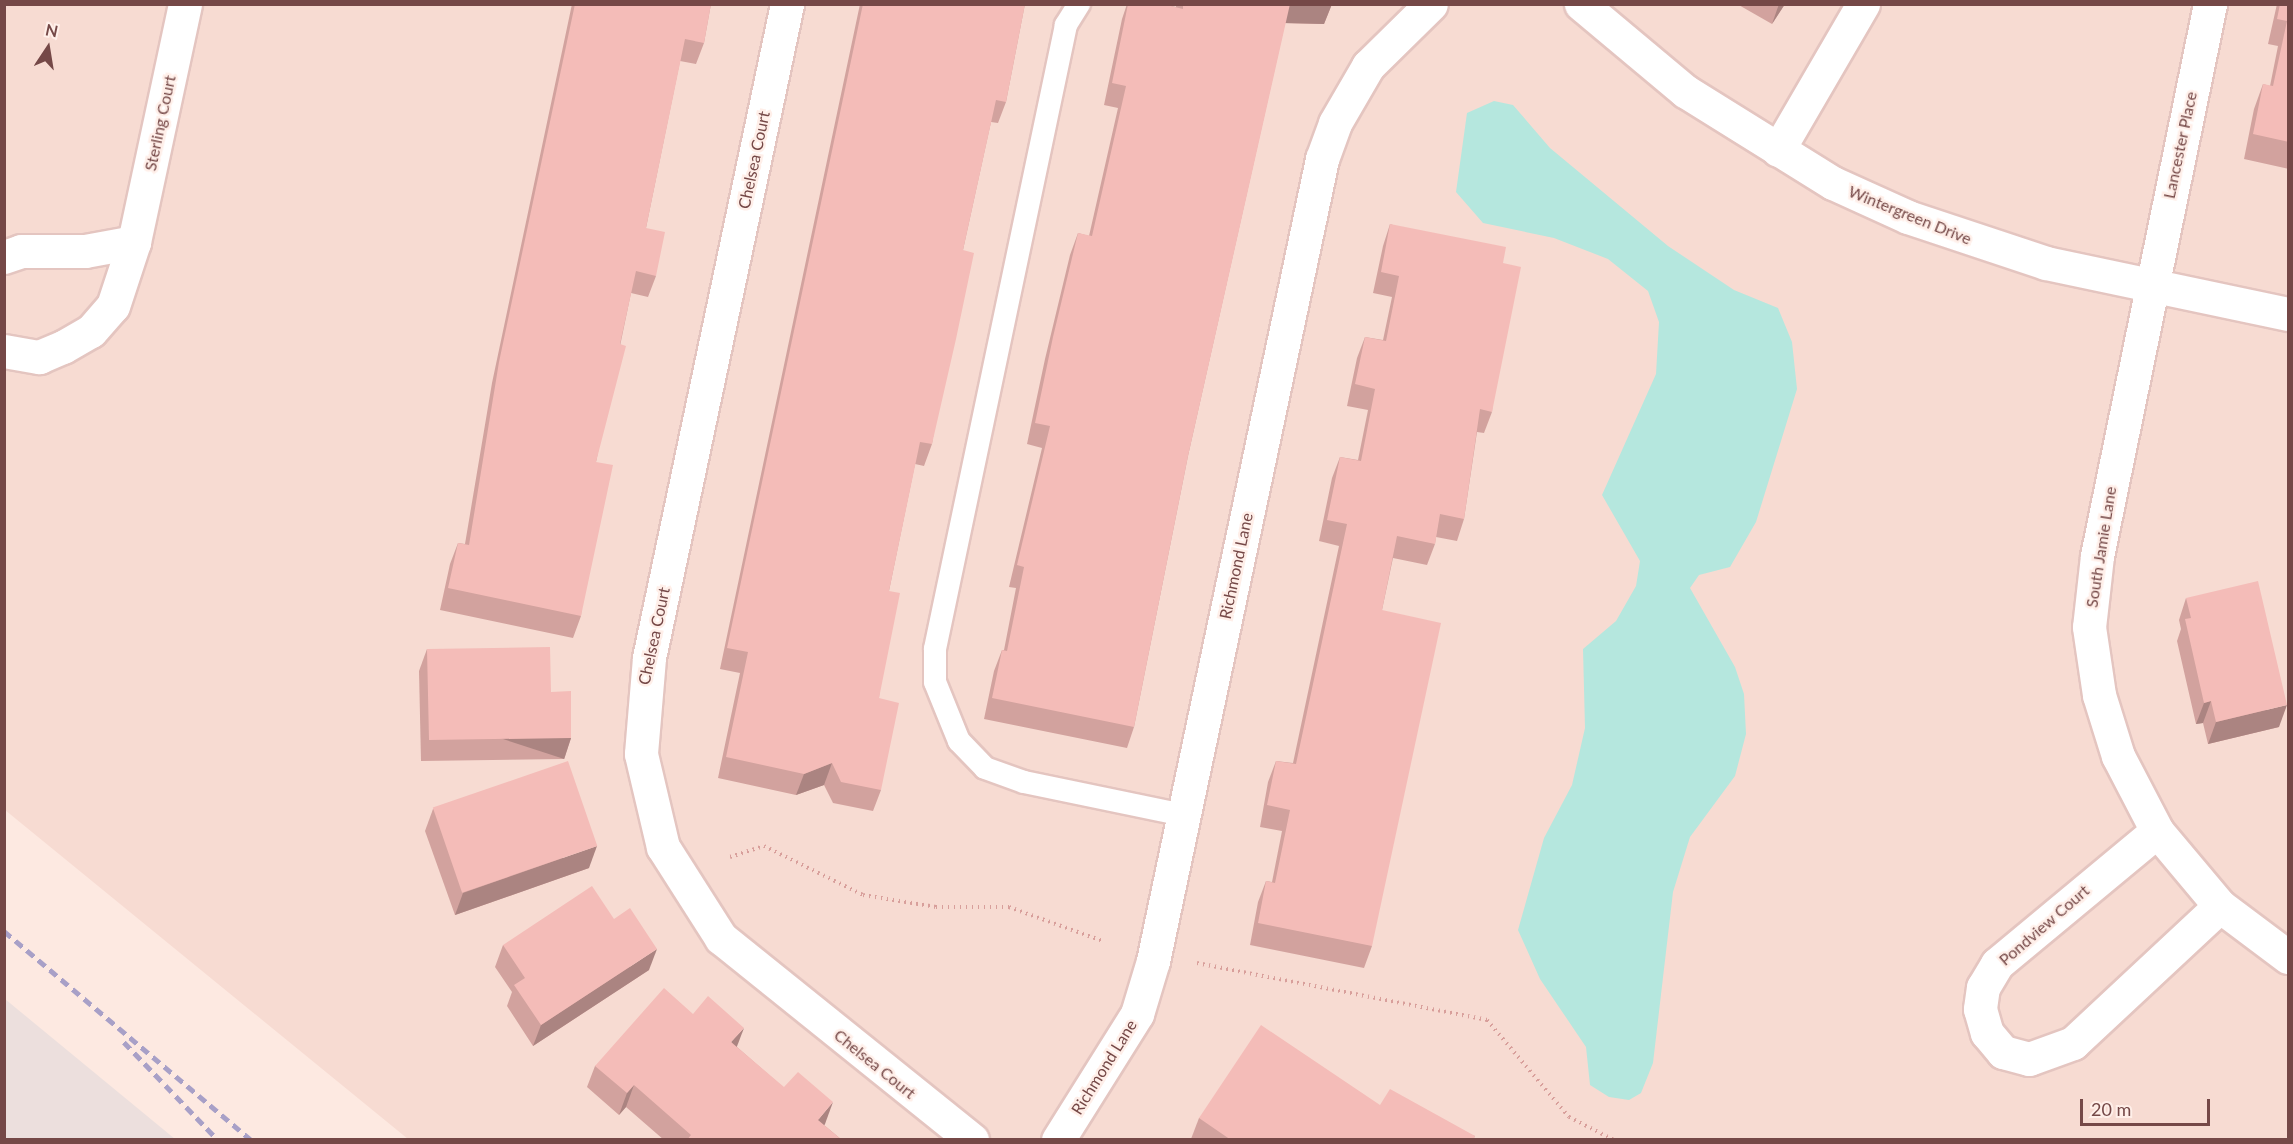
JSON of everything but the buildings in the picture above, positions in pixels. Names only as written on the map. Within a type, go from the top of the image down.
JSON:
[{"type":"street","name":"Sterling Court","points":[[4,351],[39,357],[91,331],[112,306],[134,242],[185,4]]},
{"type":"street","name":"Chelsea Court","points":[[787,4],[649,658],[640,719],[643,764],[663,847],[721,938],[972,1140]]},
{"type":"street","name":"Richmond Lane","points":[[1058,1140],[1137,1014],[1184,815],[1322,159],[1335,123],[1368,66],[1431,4]]},
{"type":"street","name":"Wintergreen Drive","points":[[1581,4],[1685,91],[1833,183],[1908,217],[2046,263],[2289,314]]},
{"type":"street","points":[[1778,150],[1863,4]]},
{"type":"street","name":"Lancester Place","points":[[2150,286],[2210,4]]},
{"type":"street","points":[[4,257],[21,251],[85,251],[134,242]]},
{"type":"street","name":"South Jamie Lane","points":[[2150,286],[2097,555],[2089,627],[2099,695],[2118,756],[2157,831],[2220,906],[2289,957]]},
{"type":"street","name":"Pondview Court","points":[[2157,831],[1997,964],[1983,987],[1980,1009],[1987,1033],[2003,1052],[2029,1059],[2073,1043],[2220,906]]},
{"type":"lane","points":[[1079,4],[1066,25],[935,649],[935,682],[958,741],[984,768],[1024,782],[1184,815]]},
{"type":"path","points":[[730,857],[764,846],[863,895],[936,907],[1009,907],[1103,941]]},
{"type":"path","points":[[1197,963],[1486,1020],[1569,1117],[1614,1140]]},
{"type":"shaded area","points":[[4,5],[2288,5],[2288,1139],[408,1139],[5,810]]},
{"type":"shaded area","points":[[5,999],[175,1139],[5,1139]]},
{"type":"water","points":[[1494,101],[1513,105],[1550,148],[1668,246],[1734,290],[1778,308],[1792,342],[1797,389],[1756,522],[1730,567],[1699,575],[1690,588],[1735,667],[1744,694],[1746,734],[1735,776],[1690,837],[1673,892],[1653,1063],[1641,1093],[1629,1100],[1609,1097],[1590,1085],[1586,1047],[1540,979],[1518,930],[1544,838],[1572,785],[1585,728],[1583,649],[1616,621],[1636,586],[1640,561],[1602,495],[1656,374],[1659,322],[1648,291],[1608,259],[1554,238],[1483,223],[1456,192],[1467,113]]},
{"type":"railway","points":[[4,931],[251,1140]]},
{"type":"railway","points":[[124,1042],[218,1140]]}]
